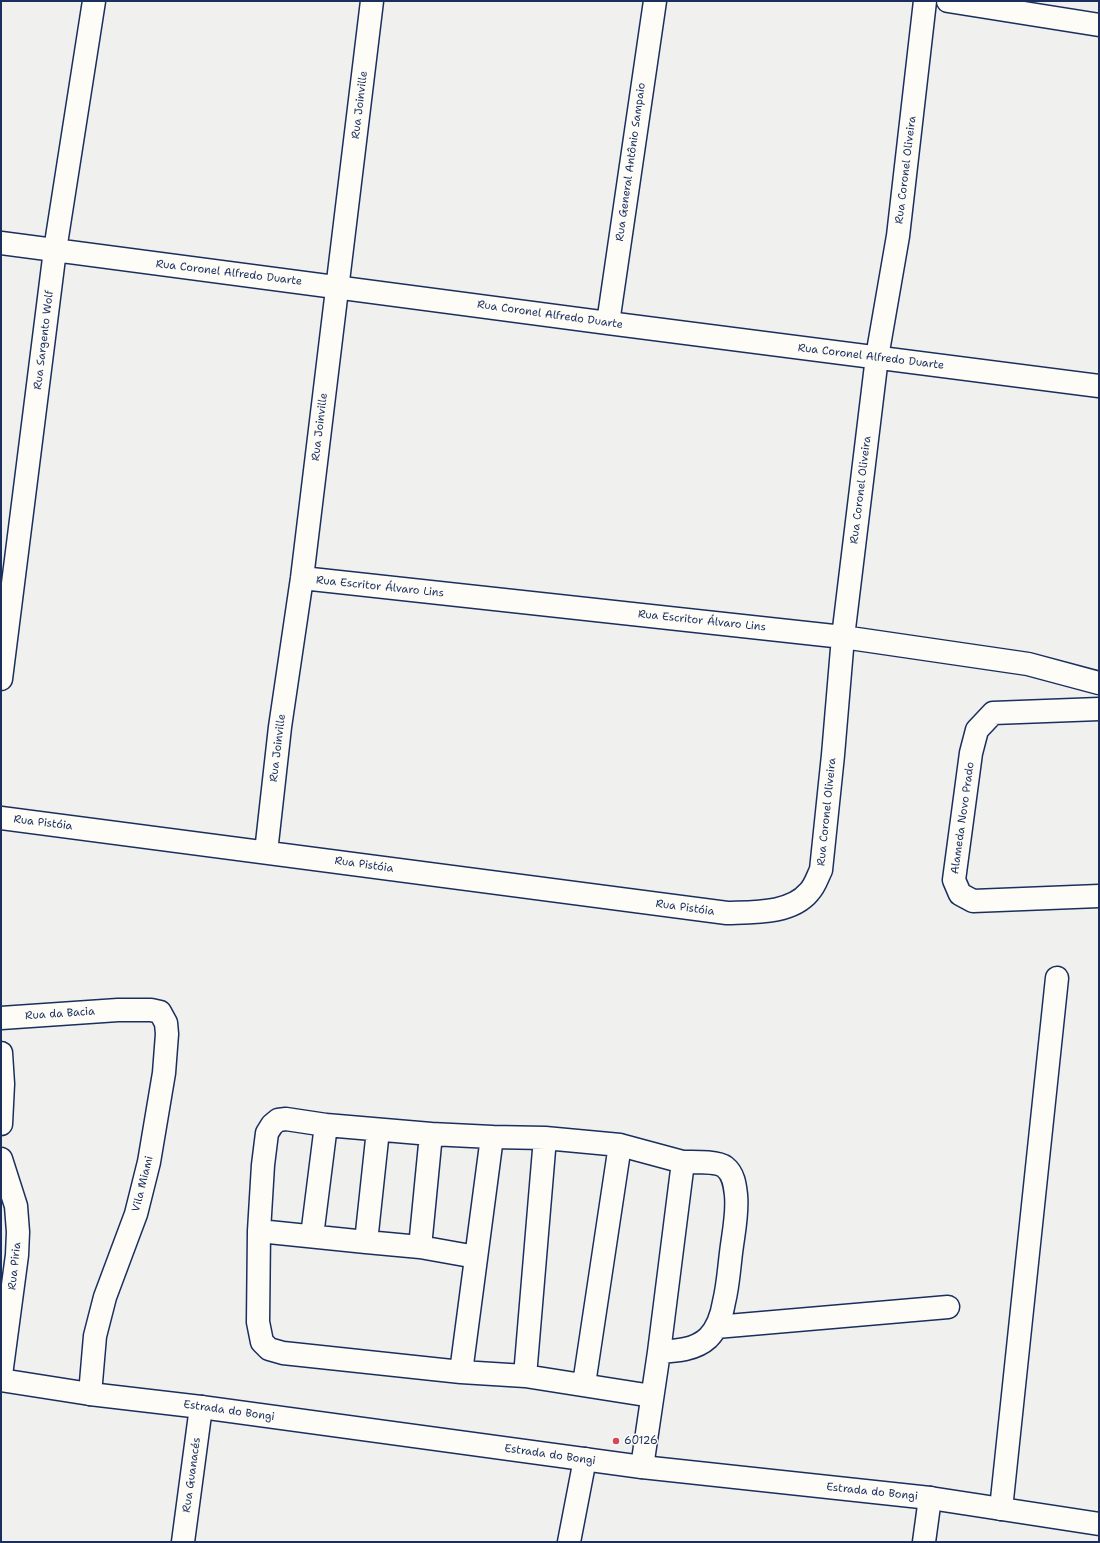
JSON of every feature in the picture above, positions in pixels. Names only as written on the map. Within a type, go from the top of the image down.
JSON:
[{"type":"street","name":"Rua Sargento Wolf","points":[[1,679],[55,250],[94,1]]},
{"type":"street","name":"Rua Joinville","points":[[266,852],[280,727],[302,578],[372,1]]},
{"type":"street","name":"Rua General Antônio Sampaio","points":[[608,323],[655,1]]},
{"type":"street","name":"Rua Coronel Oliveira","points":[[727,913],[770,910],[787,906],[800,900],[808,893],[821,870],[832,770],[843,637],[876,357],[898,236],[926,1]]},
{"type":"street","points":[[948,1],[1099,25]]},
{"type":"street","name":"Rua Coronel Alfredo Duarte","points":[[1,243],[1099,386]]},
{"type":"street","name":"Rua Escritor Álvaro Lins","points":[[302,578],[843,637],[1028,664],[1099,683]]},
{"type":"street","name":"Alameda Novo Prado","points":[[1099,709],[993,713],[977,730],[971,753],[954,880],[960,894],[973,901],[1099,896]]},
{"type":"street","name":"Rua Pistóia","points":[[1,818],[727,913]]},
{"type":"street","points":[[1001,1509],[1057,978]]},
{"type":"street","name":"Rua da Bacia","points":[[1,1018],[118,1010]]},
{"type":"street","name":"Vila Miami","points":[[90,1394],[95,1336],[105,1297],[136,1214],[149,1162],[164,1073],[167,1034],[166,1023],[160,1012],[151,1010],[118,1010]]},
{"type":"street","points":[[1,1053],[3,1084],[1,1124]]},
{"type":"street","points":[[652,1396],[584,1384],[525,1376],[461,1372],[283,1353],[269,1349],[262,1342],[258,1322],[259,1231],[263,1165],[267,1133],[272,1125],[278,1120],[286,1119],[326,1125],[431,1134],[546,1138],[620,1144],[683,1162],[721,1166],[729,1171],[733,1180],[736,1197],[734,1229],[724,1303],[716,1327],[709,1338],[702,1343],[690,1348],[659,1352]]},
{"type":"street","points":[[312,1236],[326,1125]]},
{"type":"street","points":[[366,1242],[378,1130]]},
{"type":"street","points":[[420,1247],[431,1134]]},
{"type":"street","points":[[461,1372],[492,1137]]},
{"type":"street","points":[[525,1376],[546,1138]]},
{"type":"street","points":[[584,1384],[620,1144]]},
{"type":"street","name":"Rua Piria","points":[[1,1159],[16,1206],[18,1232],[17,1256],[1,1375]]},
{"type":"street","points":[[642,1467],[659,1352],[683,1162]]},
{"type":"street","points":[[259,1231],[420,1247],[476,1257]]},
{"type":"street","points":[[716,1327],[948,1307]]},
{"type":"street","name":"Estrada do Bongi","points":[[1,1380],[90,1394],[201,1407],[642,1467],[930,1498],[1099,1524]]},
{"type":"street","name":"Rua Guanacés","points":[[183,1542],[201,1407]]},
{"type":"street","points":[[569,1542],[585,1459]]},
{"type":"street","points":[[924,1542],[930,1498]]},
{"type":"place","name":"60126","points":[[616,1441]]}]
